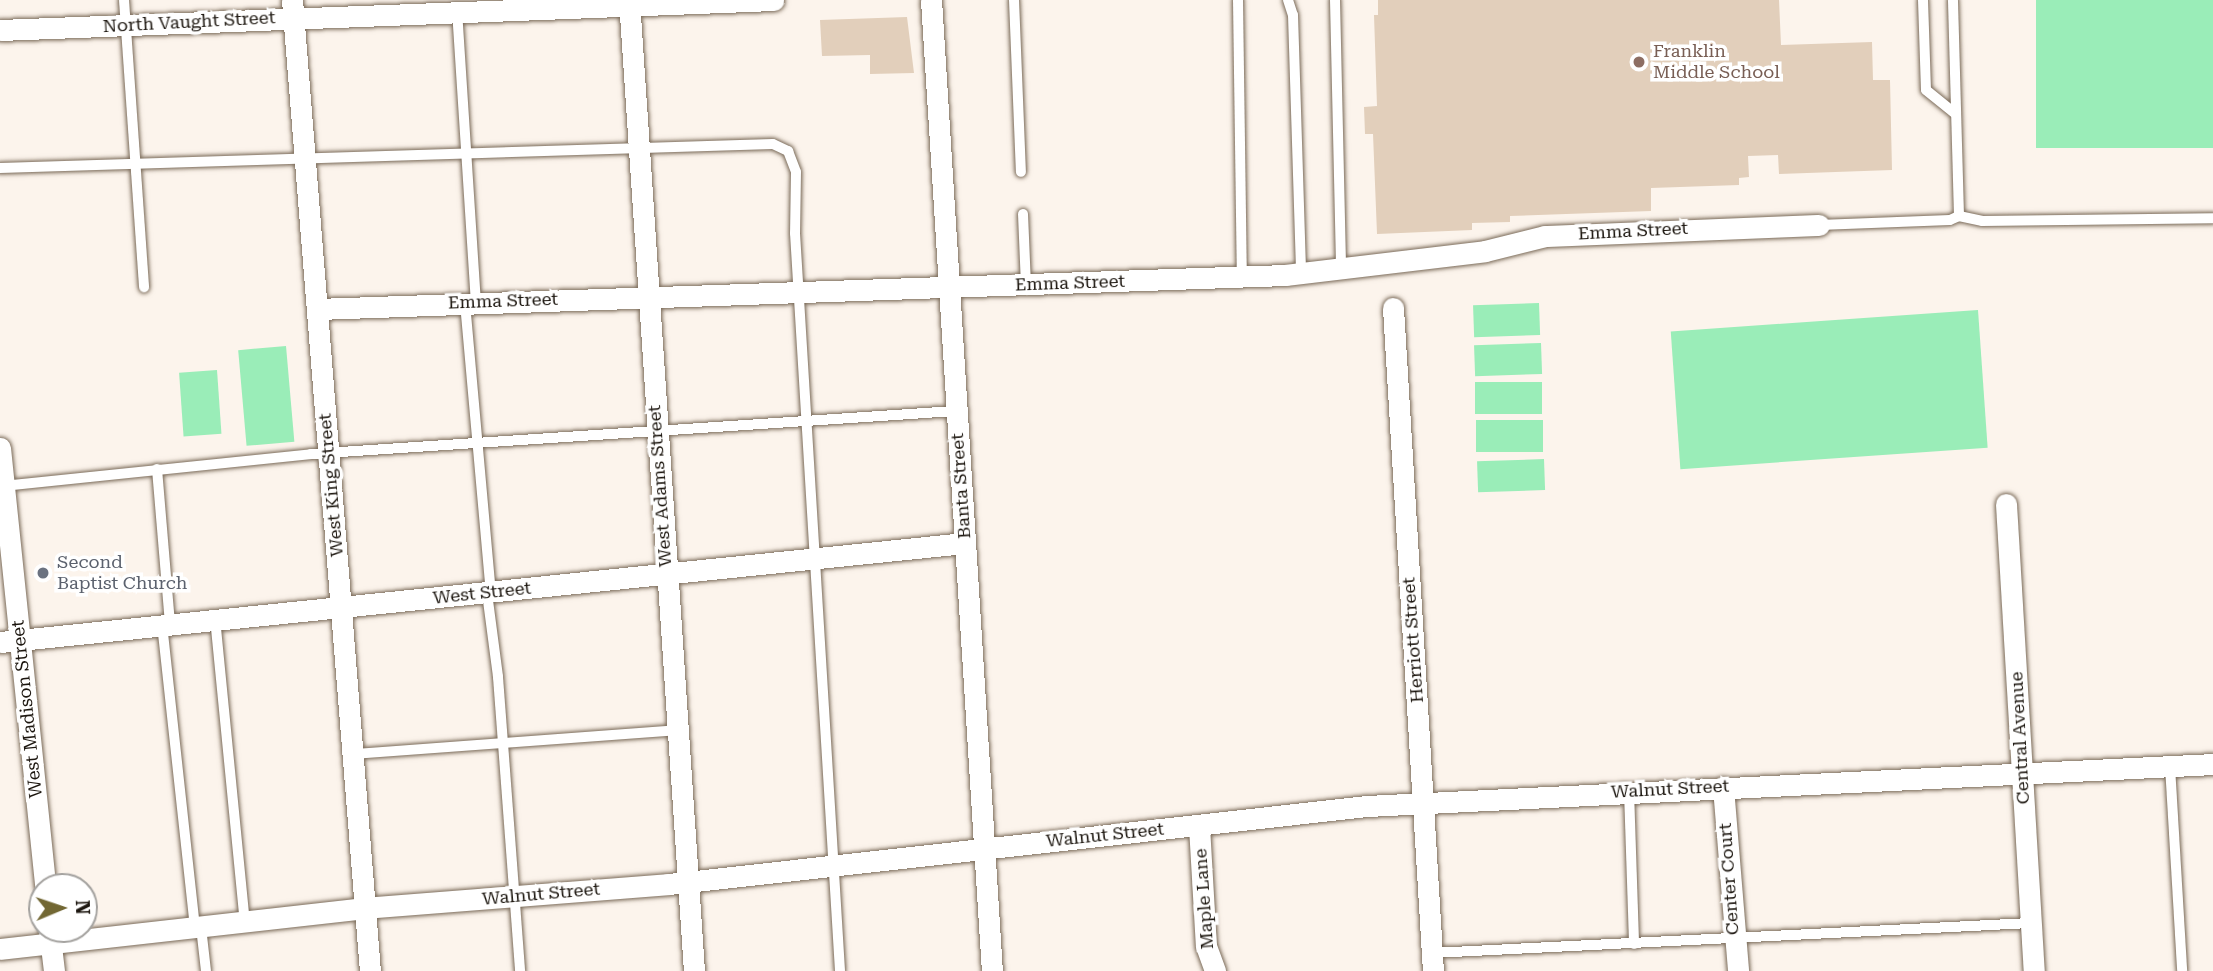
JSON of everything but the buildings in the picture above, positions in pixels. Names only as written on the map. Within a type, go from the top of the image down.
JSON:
[{"type":"street","name":"North Vaught Street","points":[[0,30],[125,25],[292,8],[457,10],[773,0]]},
{"type":"street","name":"Banta Street","points":[[931,0],[992,971]]},
{"type":"street","name":"West Adams Street","points":[[629,3],[694,971]]},
{"type":"street","name":"West King Street","points":[[292,8],[370,971]]},
{"type":"street","name":"Emma Street","points":[[317,309],[798,289],[1026,285],[1242,277],[1301,273],[1485,251],[1545,236],[1819,225]]},
{"type":"street","name":"Herriott Street","points":[[1393,308],[1432,962]]},
{"type":"street","name":"West Madison Street","points":[[0,448],[10,641],[43,873]]},
{"type":"street","name":"Central Avenue","points":[[2006,504],[2034,971]]},
{"type":"street","name":"West Street","points":[[10,641],[965,543]]},
{"type":"street","name":"Walnut Street","points":[[98,934],[198,927],[364,908],[688,882],[833,863],[1423,802],[2213,764]]},
{"type":"street","name":"Center Court","points":[[1723,786],[1733,938],[1738,971]]},
{"type":"street","name":"Maple Lane","points":[[1199,826],[1206,946],[1215,971]]},
{"type":"street","name":"Walnut Street","points":[[0,949],[28,942]]},
{"type":"street","points":[[51,943],[54,971]]},
{"type":"lane","points":[[124,0],[144,287]]},
{"type":"lane","points":[[1014,0],[1021,172]]},
{"type":"lane","points":[[1237,0],[1242,277]]},
{"type":"lane","points":[[1288,0],[1293,15],[1301,273]]},
{"type":"lane","points":[[1335,0],[1342,266]]},
{"type":"lane","points":[[1923,0],[1926,90],[1956,114]]},
{"type":"lane","points":[[1953,0],[1959,216]]},
{"type":"lane","points":[[457,10],[468,155],[470,303],[478,445],[520,971]]},
{"type":"lane","points":[[0,169],[468,155],[638,147],[774,144],[788,151],[796,172],[798,289],[840,971]]},
{"type":"lane","points":[[1023,214],[1026,285]]},
{"type":"lane","points":[[1819,225],[1959,216],[1982,222],[2213,218]]},
{"type":"lane","points":[[2,486],[157,469],[327,455],[955,411]]},
{"type":"lane","points":[[157,469],[166,624],[198,927],[206,971]]},
{"type":"lane","points":[[215,618],[245,922]]},
{"type":"lane","points":[[354,754],[678,730]]},
{"type":"lane","points":[[2170,766],[2182,971]]},
{"type":"lane","points":[[1629,790],[1634,944]]},
{"type":"lane","points":[[1432,962],[1634,944],[2031,923]]},
{"type":"green space","points":[[2036,0],[2213,0],[2213,148],[2036,148]]},
{"type":"green space","points":[[1539,303],[1540,335],[1474,337],[1473,305]]},
{"type":"green space","points":[[1978,310],[1988,448],[1680,469],[1671,331]]},
{"type":"green space","points":[[1541,343],[1542,374],[1475,376],[1474,345]]},
{"type":"green space","points":[[286,346],[294,442],[247,446],[238,350]]},
{"type":"green space","points":[[217,370],[221,434],[184,436],[179,373]]},
{"type":"green space","points":[[1475,382],[1542,382],[1542,414],[1475,414]]},
{"type":"green space","points":[[1476,420],[1543,420],[1543,452],[1476,452]]},
{"type":"green space","points":[[1544,459],[1545,490],[1478,492],[1477,461]]},
{"type":"place","name":"Franklin Middle School","points":[[1639,62]]},
{"type":"place","name":"Second Baptist Church","points":[[43,573]]}]
